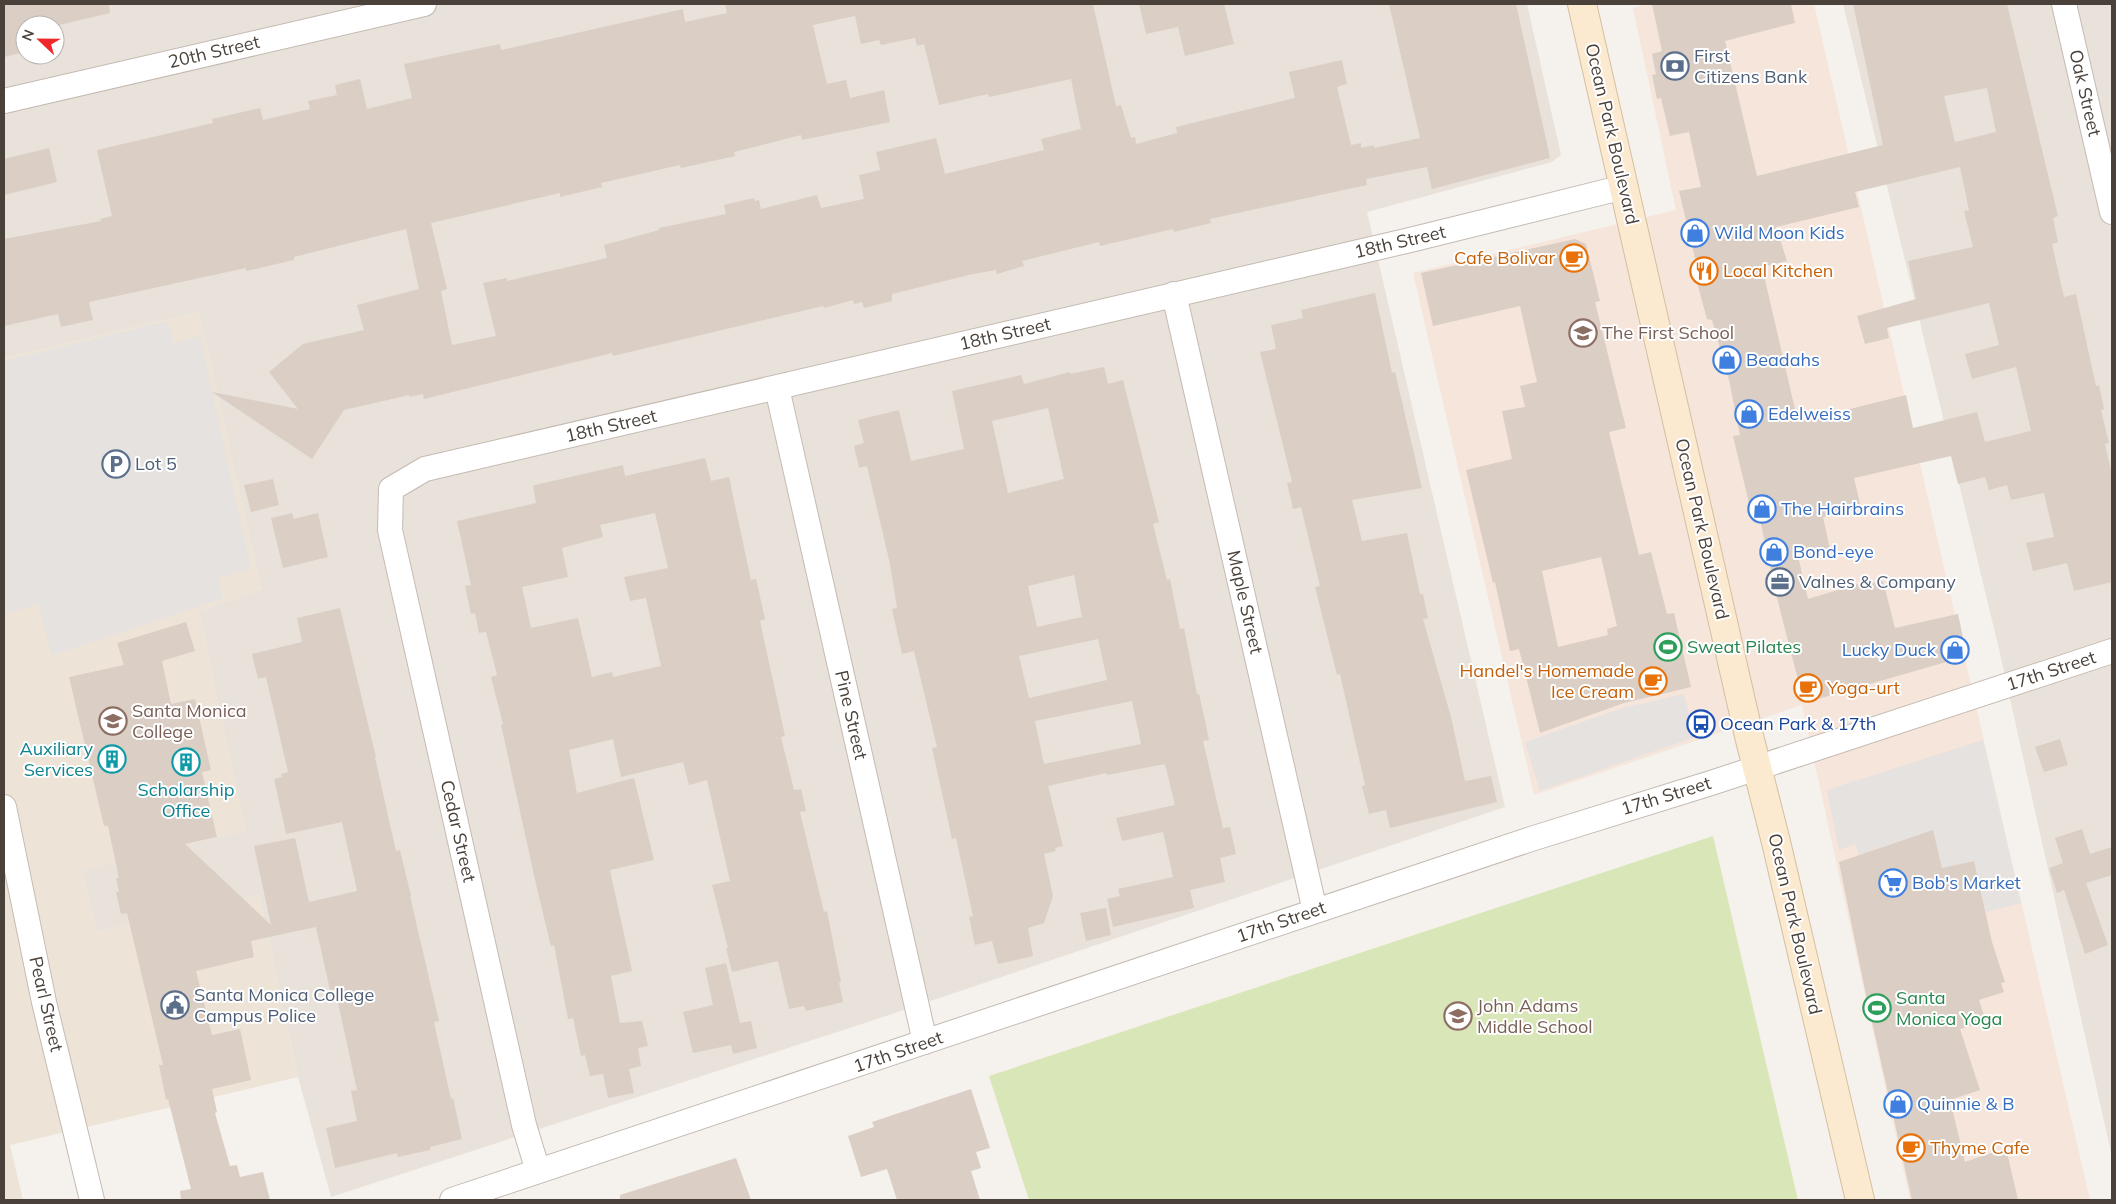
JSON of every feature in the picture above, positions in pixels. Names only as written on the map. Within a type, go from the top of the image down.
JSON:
[{"type":"street","name":"20th Street","points":[[4,101],[424,4]]},
{"type":"street","name":"Ocean Park Boulevard","points":[[1582,4],[1757,767],[1860,1200]]},
{"type":"street","name":"Oak Street","points":[[2064,4],[2112,212]]},
{"type":"street","name":"18th Street","points":[[391,489],[425,469],[1406,241],[1624,187]]},
{"type":"street","name":"Maple Street","points":[[1174,294],[1315,911]]},
{"type":"street","name":"Pine Street","points":[[777,388],[925,1042]]},
{"type":"street","name":"Cedar Street","points":[[391,489],[390,530],[524,1125],[538,1171]]},
{"type":"street","name":"17th Street","points":[[452,1200],[1572,826],[1711,783],[2112,651]]},
{"type":"street","name":"Pearl Street","points":[[4,807],[44,1002],[92,1200]]},
{"type":"shaded area","points":[[4,4],[1527,4],[1561,155],[1552,162],[1367,212],[1505,807],[877,1019],[331,1197],[298,1077],[259,895],[97,932],[82,870],[245,830],[199,611],[261,589],[199,312],[4,358]]},
{"type":"shaded area","points":[[1648,4],[1814,4],[2090,1200],[1910,1200],[1802,705],[1534,795],[1413,273],[1676,210],[1633,8]]},
{"type":"shaded area","points":[[1843,4],[2112,4],[2112,1157],[1999,649]]},
{"type":"shaded area","name":"Santa Monica College","points":[[199,312],[261,589],[199,611],[246,831],[82,870],[97,932],[259,895],[298,1077],[10,1145],[23,1200],[4,1200],[4,358]]},
{"type":"shaded area","name":"Lot 5","points":[[168,321],[174,343],[200,336],[251,568],[218,578],[223,598],[52,655],[38,604],[4,614],[4,361]]},
{"type":"shaded area","points":[[1684,694],[1695,737],[1540,791],[1525,742],[1623,708]]},
{"type":"shaded area","points":[[1983,740],[2021,903],[1986,912],[1974,861],[1942,868],[1933,830],[1859,855],[1855,844],[1839,850],[1827,790]]},
{"type":"green space","name":"John Adams Middle School","points":[[1713,836],[1798,1200],[1029,1200],[989,1076]]},
{"type":"building","points":[[4,4],[109,4],[110,13],[65,24],[65,15],[15,15],[15,54],[4,57]]},
{"type":"building","points":[[725,4],[1093,4],[1116,106],[1121,105],[1131,138],[1135,137],[1136,144],[1177,133],[1176,127],[1295,98],[1289,72],[1342,60],[1347,84],[1337,87],[1351,145],[1361,143],[1361,148],[1374,145],[1374,148],[1420,138],[1389,4],[1516,4],[1550,158],[1432,189],[1427,167],[1366,179],[1367,185],[1210,219],[1211,223],[1174,232],[1173,229],[1100,246],[1099,242],[1022,261],[1024,266],[997,274],[996,270],[973,274],[892,294],[892,301],[864,308],[862,302],[854,304],[853,300],[613,356],[612,353],[424,399],[423,394],[409,397],[409,395],[344,410],[312,459],[212,392],[298,409],[269,372],[303,344],[364,330],[357,305],[419,289],[406,229],[294,257],[294,260],[246,271],[246,268],[89,302],[93,320],[61,327],[58,314],[4,326],[4,239],[101,221],[100,219],[112,216],[97,150],[213,123],[212,119],[260,108],[263,120],[310,109],[308,101],[337,95],[335,85],[360,79],[367,109],[412,98],[404,64],[500,44],[501,50],[683,9],[685,22],[727,13]],"holes":[[[855,16],[861,44],[879,40],[881,45],[915,38],[917,46],[924,44],[939,105],[988,94],[989,97],[1071,79],[1081,129],[1041,139],[1044,150],[945,174],[936,138],[876,152],[880,170],[859,175],[864,199],[821,208],[817,195],[761,209],[759,200],[755,201],[754,198],[724,205],[726,214],[659,228],[659,230],[604,245],[607,258],[507,281],[507,278],[483,283],[496,336],[452,345],[441,291],[447,289],[431,223],[560,193],[560,197],[602,187],[601,183],[680,165],[681,168],[735,156],[734,152],[801,135],[802,140],[890,122],[884,90],[850,98],[846,80],[827,84],[813,25]]]},
{"type":"building","points":[[1139,4],[1224,4],[1234,44],[1185,56],[1178,27],[1146,34]]},
{"type":"building","points":[[1652,4],[1791,4],[1795,23],[1725,41],[1757,176],[1883,145],[1853,4],[2007,4],[2058,216],[2053,218],[2058,242],[2052,244],[2064,297],[2076,294],[2096,386],[2099,385],[2104,409],[2101,410],[2109,443],[2105,444],[2112,475],[2112,582],[2074,591],[2067,563],[2033,571],[2026,543],[2054,537],[2044,493],[2011,500],[2007,485],[1989,490],[1985,477],[1958,484],[1951,456],[1854,478],[1861,508],[1823,517],[1830,549],[1798,556],[1808,599],[1871,580],[1872,583],[1883,581],[1895,628],[1958,614],[1967,656],[1804,703],[1777,598],[1756,501],[1749,503],[1733,436],[1740,435],[1729,380],[1712,320],[1707,319],[1698,286],[1695,258],[1679,191],[1701,187],[1689,132],[1670,136],[1661,98],[1657,99],[1652,75],[1656,74],[1652,54],[1662,51]],"holes":[[[1987,88],[1996,132],[1955,142],[1944,96]],[[1960,167],[1969,210],[1964,211],[1973,247],[1908,261],[1916,299],[1857,316],[1865,344],[1889,338],[1887,328],[1989,303],[1999,345],[1965,354],[1972,379],[2016,367],[2031,431],[1985,442],[1977,412],[1913,428],[1906,395],[1798,422],[1762,267],[1787,261],[1776,227],[1859,207],[1855,192]]]},
{"type":"building","points":[[49,148],[57,182],[4,195],[4,159]]},
{"type":"building","points":[[1575,239],[1586,244],[1600,301],[1595,302],[1626,428],[1609,432],[1639,555],[1651,552],[1667,614],[1674,613],[1691,687],[1624,703],[1540,733],[1519,649],[1510,651],[1495,582],[1493,583],[1466,470],[1512,459],[1502,411],[1525,407],[1520,386],[1537,382],[1520,306],[1433,326],[1421,273]],"holes":[[[1601,557],[1617,626],[1607,629],[1608,635],[1558,647],[1542,571]]]},
{"type":"building","points":[[1375,293],[1392,373],[1395,372],[1422,488],[1352,500],[1362,541],[1407,533],[1420,594],[1423,594],[1428,618],[1423,619],[1451,717],[1465,781],[1491,776],[1497,802],[1390,828],[1386,810],[1369,814],[1362,786],[1365,785],[1340,674],[1337,675],[1315,587],[1320,586],[1301,507],[1293,509],[1287,483],[1292,482],[1260,352],[1276,349],[1271,325],[1303,318],[1301,310]]},
{"type":"building","points":[[1104,367],[1108,384],[1123,380],[1159,522],[1153,524],[1167,580],[1170,579],[1180,629],[1184,628],[1197,694],[1199,694],[1203,711],[1209,740],[1203,741],[1223,828],[1230,827],[1236,854],[1220,858],[1225,882],[1190,890],[1194,908],[1113,927],[1107,899],[1120,896],[1118,889],[1173,877],[1163,832],[1122,841],[1116,818],[1175,805],[1165,764],[1107,775],[1106,773],[1048,786],[1063,846],[1055,848],[1056,851],[1044,854],[1053,896],[1044,923],[1028,928],[1033,956],[998,964],[992,941],[975,945],[969,917],[973,916],[956,838],[952,839],[932,748],[937,747],[914,651],[902,654],[892,609],[897,608],[890,564],[867,466],[859,468],[854,446],[864,443],[858,420],[899,410],[911,461],[964,449],[952,391],[1021,375],[1024,384],[1070,372],[1070,374]],"holes":[[[1048,408],[1064,479],[1008,493],[992,421]],[[1074,575],[1082,617],[1037,627],[1028,586]],[[1098,639],[1107,680],[1029,698],[1019,656]],[[1132,701],[1141,744],[1044,764],[1035,721]]]},
{"type":"building","points":[[705,458],[711,481],[729,477],[751,580],[756,579],[765,619],[760,621],[785,736],[781,737],[794,790],[801,789],[806,811],[800,812],[824,912],[827,911],[843,1002],[806,1011],[804,1006],[789,1009],[778,961],[732,972],[712,885],[730,881],[707,780],[689,785],[683,762],[621,777],[613,739],[569,750],[577,793],[634,778],[654,860],[610,870],[632,971],[611,976],[620,1023],[642,1021],[648,1046],[638,1048],[641,1066],[629,1069],[634,1093],[608,1098],[603,1074],[590,1076],[585,1055],[581,1056],[573,1018],[568,1019],[554,945],[551,946],[538,893],[501,725],[503,724],[491,677],[497,675],[486,632],[479,633],[475,613],[471,614],[465,586],[471,585],[457,521],[536,503],[533,486],[535,485],[623,465],[625,476]],"holes":[[[655,513],[668,568],[624,577],[630,601],[646,598],[661,666],[613,677],[612,672],[592,677],[578,618],[531,628],[522,587],[568,577],[562,548],[603,537],[600,525]]]},
{"type":"building","points":[[273,479],[279,505],[251,512],[244,485]]},
{"type":"building","points":[[292,513],[294,519],[318,513],[328,557],[283,568],[271,518]]},
{"type":"building","points":[[340,608],[376,757],[396,851],[400,850],[411,896],[439,1021],[434,1022],[462,1139],[430,1147],[430,1150],[398,1157],[397,1153],[335,1168],[326,1128],[357,1121],[351,1091],[357,1090],[335,989],[330,990],[316,927],[251,941],[254,957],[196,971],[212,1035],[240,1029],[251,1080],[212,1089],[217,1112],[215,1113],[230,1166],[237,1165],[240,1177],[263,1172],[270,1200],[181,1200],[180,1191],[191,1189],[168,1099],[166,1100],[159,1065],[163,1065],[127,913],[121,914],[116,892],[119,892],[116,878],[119,878],[108,826],[104,826],[69,677],[124,665],[117,643],[186,622],[195,651],[162,661],[171,704],[195,699],[211,770],[202,772],[217,837],[185,844],[271,925],[254,846],[295,838],[309,902],[357,891],[342,822],[286,834],[274,779],[282,777],[281,774],[288,772],[266,677],[258,679],[252,654],[302,642],[297,618]]},
{"type":"building","points":[[2060,739],[2068,765],[2044,772],[2035,747]]},
{"type":"building","points":[[2082,829],[2090,854],[2112,847],[2112,875],[2086,883],[2108,945],[2085,954],[2064,890],[2057,893],[2049,868],[2063,863],[2055,838]]},
{"type":"building","points":[[1933,830],[1942,868],[1974,861],[1992,942],[2005,982],[2001,983],[2004,992],[1979,1000],[1986,1021],[1960,1029],[1980,1090],[1950,1100],[1965,1162],[2006,1148],[2018,1200],[1912,1200],[1866,995],[1839,862]]},
{"type":"building","points":[[1106,908],[1111,935],[1086,941],[1080,913]]},
{"type":"building","points":[[726,963],[740,1023],[751,1021],[757,1048],[733,1054],[731,1045],[693,1053],[683,1012],[713,1005],[705,968]]},
{"type":"building","points":[[971,1089],[990,1148],[976,1152],[981,1168],[971,1171],[980,1200],[897,1200],[887,1169],[861,1177],[848,1136],[874,1127],[872,1122]]},
{"type":"building","points":[[736,1158],[751,1200],[620,1200],[620,1195]]},
{"type":"place","name":"First Citizens Bank","points":[[1675,66]]},
{"type":"place","name":"Wild Moon Kids","points":[[1695,233]]},
{"type":"place","name":"Cafe Bolivar","points":[[1574,258]]},
{"type":"place","name":"Local Kitchen","points":[[1704,271]]},
{"type":"place","name":"The First School","points":[[1583,333]]},
{"type":"place","name":"Beadahs","points":[[1727,360]]},
{"type":"place","name":"Edelweiss","points":[[1749,414]]},
{"type":"place","name":"Lot 5","points":[[116,464]]},
{"type":"place","name":"The Hairbrains","points":[[1762,509]]},
{"type":"place","name":"Bond-eye","points":[[1774,552]]},
{"type":"place","name":"Valnes & Company","points":[[1780,582]]},
{"type":"place","name":"Sweat Pilates","points":[[1668,647]]},
{"type":"place","name":"Lucky Duck","points":[[1955,650]]},
{"type":"place","name":"Handel's Homemade Ice Cream","points":[[1653,681]]},
{"type":"place","name":"Yoga-urt","points":[[1808,688]]},
{"type":"place","name":"Santa Monica College","points":[[113,721]]},
{"type":"place","name":"Ocean Park & 17th","points":[[1701,724]]},
{"type":"place","name":"Auxiliary Services","points":[[112,759]]},
{"type":"place","name":"Scholarship Office","points":[[186,762]]},
{"type":"place","name":"Bob's Market","points":[[1893,883]]},
{"type":"place","name":"Santa Monica College Campus Police","points":[[175,1005]]},
{"type":"place","name":"Santa Monica Yoga","points":[[1877,1008]]},
{"type":"place","name":"John Adams Middle School","points":[[1458,1016]]},
{"type":"place","name":"Quinnie & B","points":[[1898,1104]]},
{"type":"place","name":"Thyme Cafe","points":[[1911,1148]]}]
